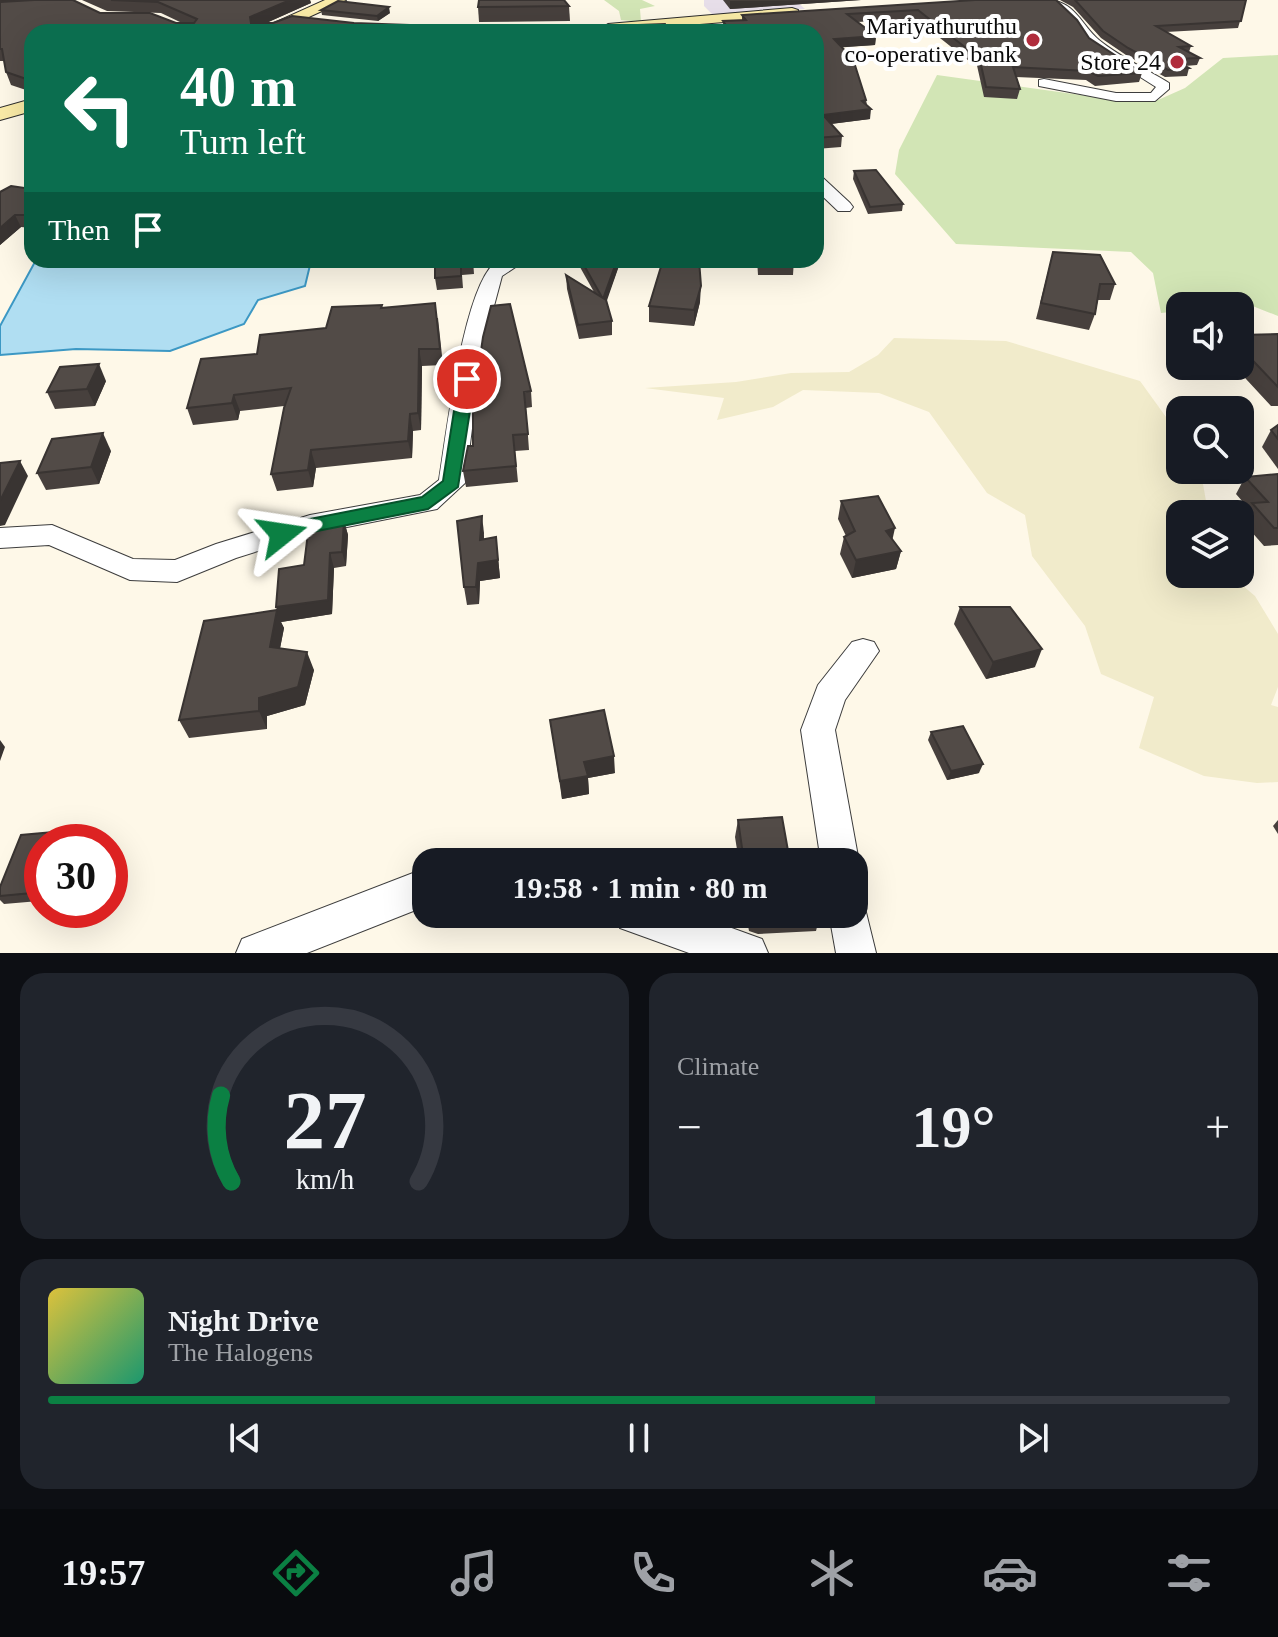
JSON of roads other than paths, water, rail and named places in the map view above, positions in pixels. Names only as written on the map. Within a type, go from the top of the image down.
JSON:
[{"type":"main road","points":[[284,24],[338,0]]},
{"type":"main road","points":[[672,24],[810,12]]},
{"type":"main road","points":[[295,20],[325,24]]},
{"type":"main road","points":[[0,114],[24,107]]},
{"type":"street","points":[[1044,83],[1116,97],[1155,97],[1164,86],[1092,41],[1082,25],[1052,0]]},
{"type":"street","points":[[824,188],[844,207]]},
{"type":"street","points":[[0,538],[52,535],[130,569],[177,571],[226,551],[310,525],[428,503],[452,483],[471,351],[493,274],[499,268]]},
{"type":"street","points":[[838,848],[818,730],[830,695],[863,651]]},
{"type":"street","points":[[256,953],[412,892]]},
{"type":"street","points":[[675,928],[748,953]]},
{"type":"street","points":[[852,928],[856,953]]},
{"type":"water","points":[[32,268],[309,268],[305,286],[258,300],[244,324],[170,351],[76,349],[0,355],[0,326]]},
{"type":"place","name":"Mariyathuruthu co-operative bank","points":[[1033,40]]},
{"type":"place","name":"Store 24","points":[[1177,62]]}]
